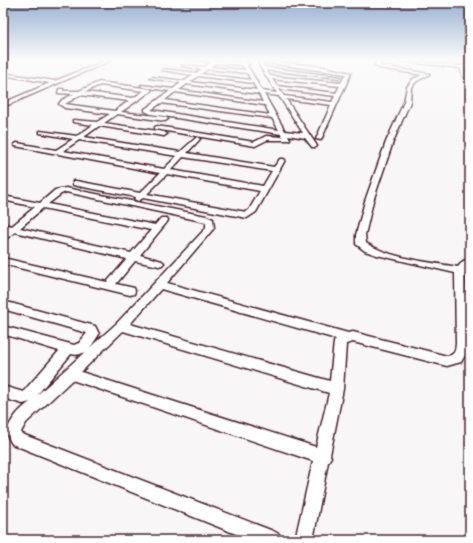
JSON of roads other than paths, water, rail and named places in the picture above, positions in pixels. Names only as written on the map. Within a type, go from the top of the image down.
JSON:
[{"type":"street","points":[[3,105],[50,85]]},
{"type":"street","points":[[93,85],[64,101],[62,104],[165,119]]},
{"type":"street","points":[[56,153],[149,90],[117,85]]},
{"type":"street","points":[[139,85],[267,104]]},
{"type":"street","points":[[182,85],[148,109],[148,111],[258,148]]},
{"type":"street","points":[[206,85],[261,92],[334,104]]},
{"type":"street","points":[[75,121],[205,131],[254,144],[266,138],[286,140],[287,138],[257,85]]},
{"type":"street","points":[[319,139],[342,85]]},
{"type":"street","points":[[411,85],[409,88],[409,96],[400,114],[380,166],[369,202],[361,236],[361,244],[374,252],[465,272]]},
{"type":"street","points":[[276,87],[338,95]]},
{"type":"street","points":[[276,87],[314,146]]},
{"type":"street","points":[[43,88],[61,90],[60,92],[63,93],[71,92],[134,100]]},
{"type":"street","points":[[160,101],[275,117]]},
{"type":"street","points":[[157,128],[284,133],[308,136]]},
{"type":"street","points":[[138,199],[205,131]]},
{"type":"street","points":[[42,132],[276,170]]},
{"type":"street","points":[[17,145],[265,189]]},
{"type":"street","points":[[3,238],[8,228],[42,206],[58,192],[66,190],[247,215],[252,212],[282,160]]},
{"type":"street","points":[[76,183],[204,218],[211,223],[210,228],[121,326],[21,418],[14,429],[14,437],[273,540]]},
{"type":"street","points":[[3,198],[157,228]]},
{"type":"street","points":[[109,286],[164,220]]},
{"type":"street","points":[[8,228],[159,263]]},
{"type":"street","points":[[3,261],[130,292]]},
{"type":"street","points":[[159,285],[347,337],[447,361],[453,361],[458,358],[461,352],[466,316],[465,272],[466,264],[470,262]]},
{"type":"street","points":[[3,305],[91,329],[93,334],[81,349],[74,350],[3,330]]},
{"type":"street","points":[[121,326],[336,389]]},
{"type":"street","points":[[304,540],[323,457],[336,389],[340,342],[343,338],[347,337]]},
{"type":"street","points":[[3,392],[22,398],[28,396],[68,349]]},
{"type":"street","points":[[70,374],[323,457]]}]
